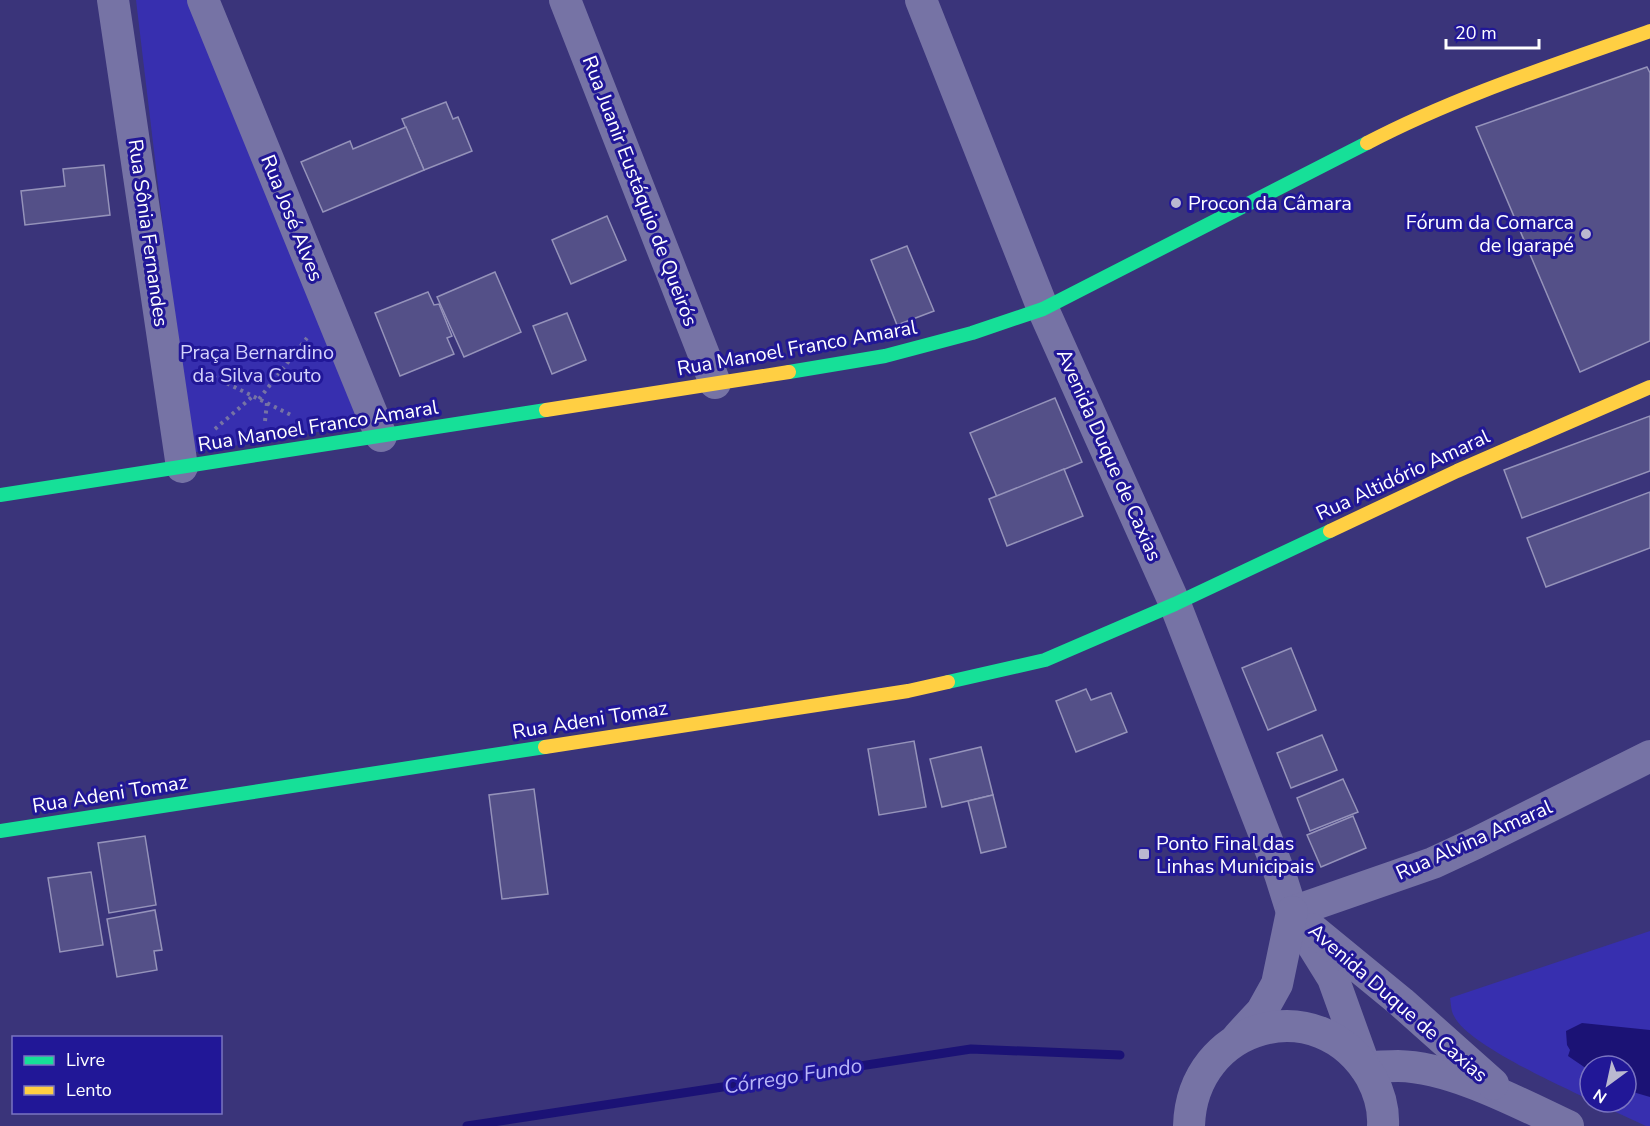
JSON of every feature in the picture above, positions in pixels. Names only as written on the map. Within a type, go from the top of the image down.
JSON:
[{"type":"street","name":"Rua Sônia Fernandes","points":[[113,0],[182,467]]},
{"type":"street","name":"Rua José Alves","points":[[203,0],[381,436]]},
{"type":"street","name":"Rua Juanir Eustáquio de Queirós","points":[[565,0],[714,383]]},
{"type":"street","name":"Avenida Duque de Caxias","points":[[921,0],[1043,309],[1175,604],[1280,874],[1292,912],[1333,978],[1365,1067],[1399,1066],[1426,1070],[1505,1095],[1568,1126]]},
{"type":"street","name":"Rua Manoel Franco Amaral","points":[[0,495],[885,356],[972,333],[1043,309],[1411,120],[1487,89],[1650,31]]},
{"type":"street","name":"Rua Altidório Amaral","points":[[1175,604],[1457,471],[1650,387]]},
{"type":"street","name":"Rua Adeni Tomaz","points":[[0,831],[908,691],[1045,660],[1175,604]]},
{"type":"street","name":"Rua Alvina Amaral","points":[[1292,912],[1433,863],[1650,756]]},
{"type":"street","name":"Avenida Duque de Caxias","points":[[1190,1126],[1193,1096],[1199,1079],[1208,1065],[1262,1011],[1277,984],[1292,912]]},
{"type":"street","name":"Avenida Duque de Caxias","points":[[1292,912],[1401,1002],[1505,1095]]},
{"type":"street","points":[[1234,1041],[1268,1028],[1286,1026],[1322,1033],[1338,1041],[1353,1053],[1375,1084],[1381,1102],[1383,1126]]},
{"type":"path","points":[[259,399],[311,333]]},
{"type":"path","points":[[197,369],[296,417]]},
{"type":"path","points":[[207,435],[253,396]]},
{"type":"green space","name":"Praça Bernardino da Silva Couto","points":[[136,0],[192,0],[366,424],[190,453]]},
{"type":"green space","points":[[1650,931],[1650,1126],[1620,1114],[1638,1114],[1638,1054],[1578,1054],[1578,1094],[1516,1063],[1477,1039],[1462,1027],[1453,1014],[1450,998]]},
{"type":"shaded area","points":[[1582,1023],[1650,1030],[1650,1097],[1638,1094],[1638,1054],[1578,1054],[1578,1063],[1568,1056],[1570,1050],[1567,1045],[1566,1031]]},
{"type":"building","name":"Fórum da Comarca de Igarapé","points":[[1647,67],[1650,73],[1650,341],[1580,372],[1476,127]]},
{"type":"building","points":[[446,102],[453,119],[458,117],[472,151],[424,170],[402,119]]},
{"type":"building","points":[[406,127],[424,170],[323,212],[301,162],[350,141],[353,149]]},
{"type":"building","points":[[104,165],[110,215],[25,225],[21,191],[65,186],[63,169]]},
{"type":"building","points":[[607,216],[626,260],[571,284],[552,240]]},
{"type":"building","points":[[907,246],[934,311],[897,325],[871,260]]},
{"type":"building","points":[[495,272],[521,332],[464,357],[437,297]]},
{"type":"building","points":[[428,292],[434,305],[439,304],[452,336],[447,338],[454,354],[400,376],[375,313]]},
{"type":"building","points":[[567,313],[586,360],[552,374],[533,326]]},
{"type":"building","points":[[1055,398],[1082,462],[997,497],[970,433]]},
{"type":"building","points":[[1650,416],[1650,471],[1522,518],[1504,470]]},
{"type":"building","points":[[1064,469],[1083,516],[1007,546],[989,499]]},
{"type":"building","points":[[1650,492],[1650,548],[1546,587],[1527,538]]},
{"type":"building","points":[[1291,648],[1316,710],[1268,730],[1242,668]]},
{"type":"building","points":[[1086,689],[1091,700],[1111,693],[1127,732],[1076,752],[1056,701]]},
{"type":"building","points":[[1322,735],[1337,770],[1291,788],[1277,753]]},
{"type":"building","points":[[914,741],[926,807],[879,815],[868,749]]},
{"type":"building","points":[[981,747],[993,795],[942,807],[930,759]]},
{"type":"building","points":[[1343,779],[1358,812],[1310,831],[1297,798]]},
{"type":"building","points":[[534,789],[548,894],[502,899],[489,795]]},
{"type":"building","points":[[993,795],[1006,847],[981,853],[968,801]]},
{"type":"building","points":[[1353,816],[1366,848],[1321,867],[1307,835]]},
{"type":"building","points":[[145,836],[156,905],[109,913],[98,843]]},
{"type":"building","points":[[91,872],[103,945],[60,952],[48,878]]},
{"type":"building","points":[[155,910],[162,950],[154,951],[157,970],[117,977],[107,919]]},
{"type":"waterway","name":"Córrego Fundo","points":[[467,1126],[971,1049],[1120,1055]]},
{"type":"traffic: fast","points":[[789,372],[885,356],[972,333],[1043,309],[1367,143]]},
{"type":"traffic: fast","points":[[0,495],[546,410]]},
{"type":"traffic: fast","points":[[948,682],[1045,660],[1175,604],[1330,531]]},
{"type":"traffic: fast","points":[[0,831],[545,747]]},
{"type":"traffic: slow","points":[[1367,143],[1471,96],[1650,31]]},
{"type":"traffic: slow","points":[[546,410],[789,372]]},
{"type":"traffic: slow","points":[[1330,531],[1457,471],[1650,387]]},
{"type":"traffic: slow","points":[[545,747],[908,691],[948,682]]},
{"type":"place","name":"Procon da Câmara","points":[[1176,203]]},
{"type":"place","name":"Fórum da Comarca de Igarapé","points":[[1586,234]]},
{"type":"place","name":"Ponto Final das Linhas Municipais","points":[[1144,854]]}]
